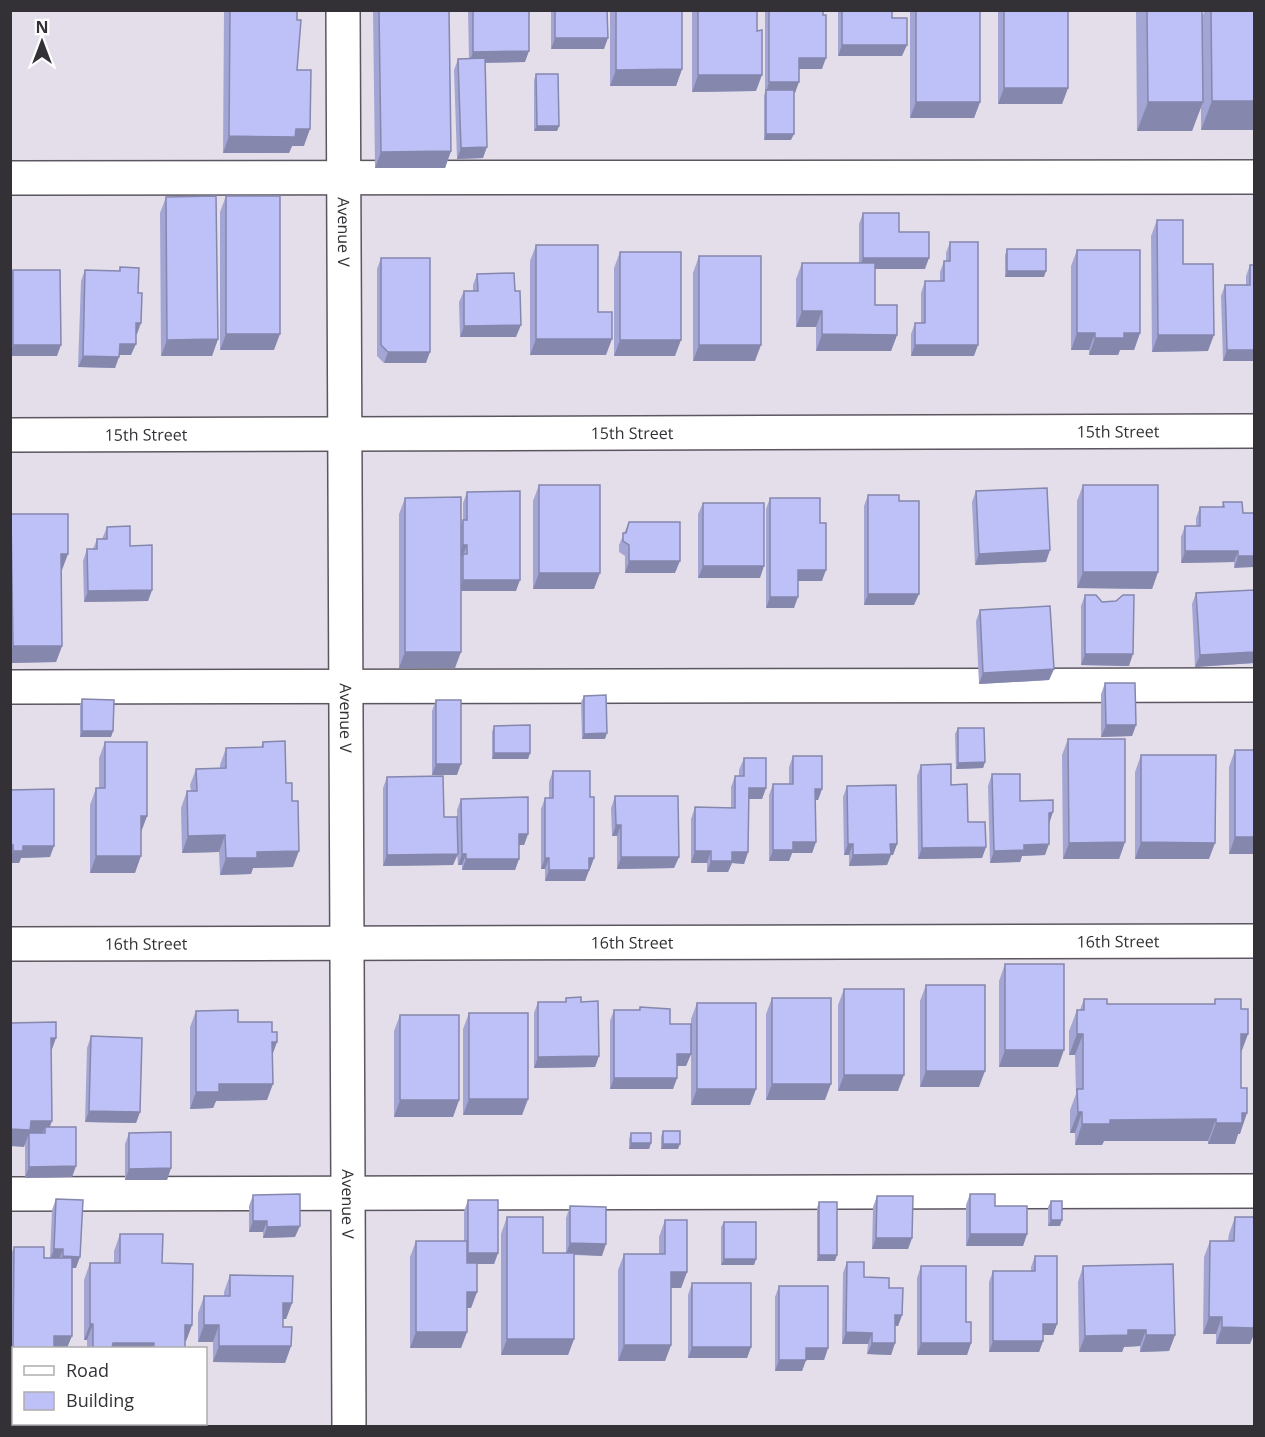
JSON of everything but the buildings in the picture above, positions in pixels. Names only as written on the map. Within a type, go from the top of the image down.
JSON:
[{"type":"street","name":"Avenue V","points":[[343,10],[349,943],[349,1426]]},
{"type":"street","points":[[10,178],[1254,177]]},
{"type":"street","name":"15th Street","points":[[10,435],[1254,431]]},
{"type":"street","points":[[10,687],[1254,685]]},
{"type":"street","name":"16th Street","points":[[10,944],[1254,941]]},
{"type":"street","points":[[10,1194],[1254,1191]]}]
